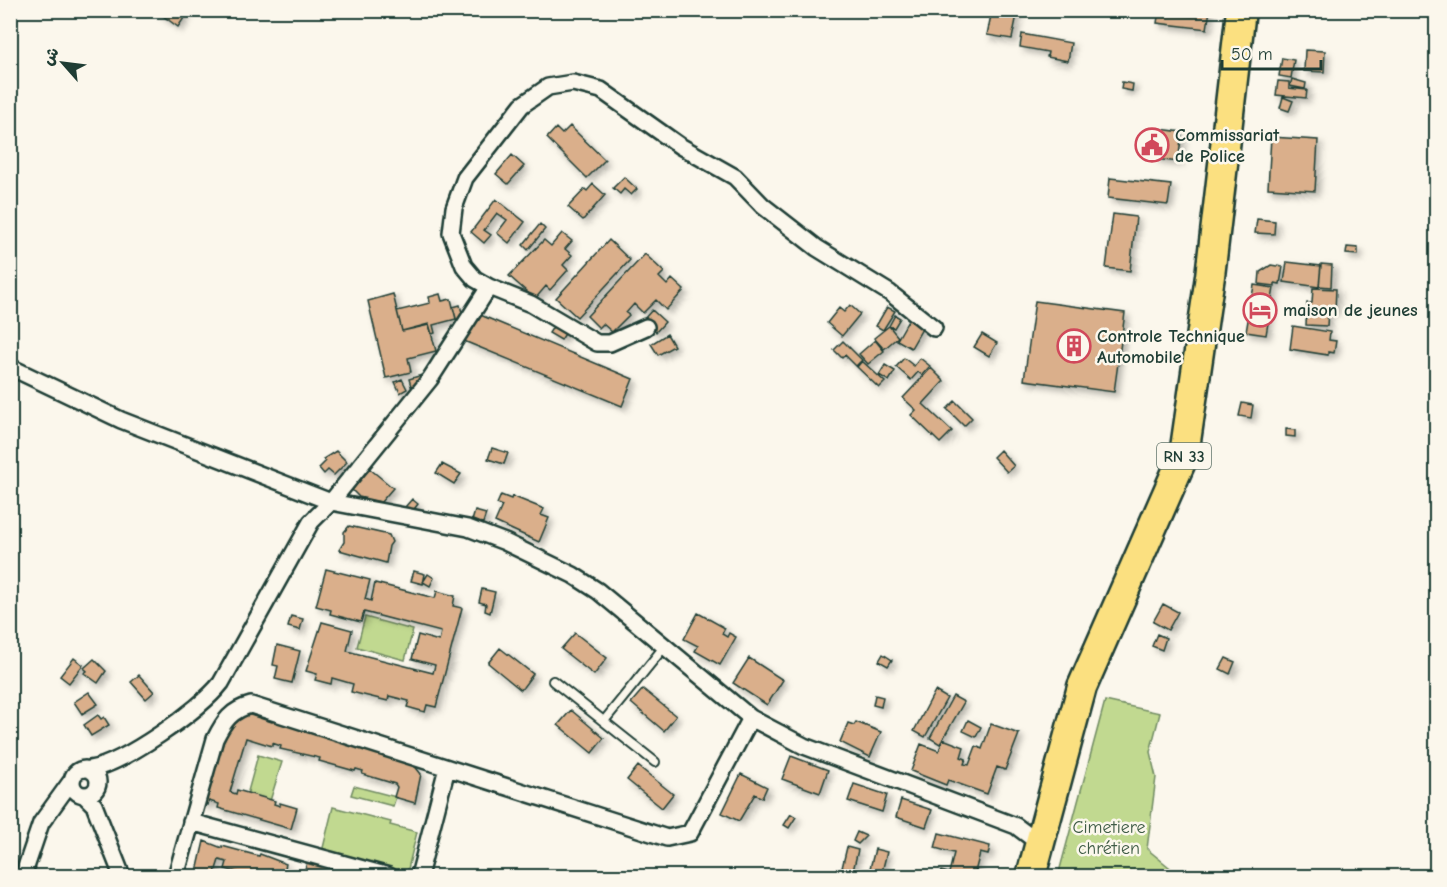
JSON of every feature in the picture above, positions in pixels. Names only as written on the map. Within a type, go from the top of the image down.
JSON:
[{"type":"highway","name":"RN 33","points":[[1038,868],[1049,808],[1082,687],[1184,455],[1210,276],[1241,10]]},
{"type":"highway","name":"RN 33","points":[[1038,868],[1096,689],[1183,496],[1202,441],[1252,10]]},
{"type":"street","points":[[646,327],[610,343],[597,343],[531,304],[475,279],[464,266],[451,233],[454,208],[465,178],[522,105],[548,87],[573,83],[601,90],[680,146],[735,177],[763,206],[810,242],[890,293],[934,328]]},
{"type":"street","points":[[23,876],[41,823],[76,772],[108,766],[192,712],[211,696],[221,683],[311,522],[331,501],[430,380],[489,287]]},
{"type":"street","points":[[10,367],[121,420],[331,501],[468,528],[505,542],[573,575],[598,591],[751,718],[804,746],[1016,826],[1032,838],[1038,868]]},
{"type":"street","points":[[176,876],[215,739],[224,721],[238,708],[251,705],[667,838],[690,833],[751,718]]},
{"type":"street","points":[[60,797],[86,798],[94,792],[108,766]]},
{"type":"street","points":[[419,876],[447,768]]},
{"type":"street","points":[[90,769],[97,776],[98,784]]},
{"type":"street","points":[[72,780],[74,789],[86,798],[122,876]]},
{"type":"street","points":[[1016,826],[1036,822],[1049,808]]},
{"type":"street","points":[[191,822],[389,876]]},
{"type":"lane","points":[[604,722],[664,647]]},
{"type":"lane","points":[[554,681],[655,762]]},
{"type":"green space","points":[[365,617],[413,630],[405,660],[357,647]]},
{"type":"green space","name":"Cimetiere chrétien","points":[[1105,701],[1160,713],[1150,752],[1156,777],[1147,849],[1180,876],[1058,876]]},
{"type":"green space","points":[[258,755],[282,762],[270,801],[247,795]]},
{"type":"green space","points":[[354,786],[396,797],[393,806],[351,795]]},
{"type":"green space","points":[[333,807],[391,822],[390,825],[417,832],[407,873],[322,852]]},
{"type":"building","points":[[155,10],[181,10],[186,15],[178,27]]},
{"type":"building","points":[[992,10],[1018,10],[1012,39],[987,35]]},
{"type":"building","points":[[1159,10],[1183,10],[1182,15],[1192,16],[1192,10],[1210,10],[1207,29],[1157,23]]},
{"type":"building","points":[[1022,34],[1071,43],[1068,61],[1047,57],[1048,52],[1020,47]]},
{"type":"building","points":[[1305,50],[1325,51],[1324,72],[1304,71]]},
{"type":"building","points":[[1282,58],[1294,60],[1291,78],[1279,76]]},
{"type":"building","points":[[1292,79],[1306,83],[1305,89],[1290,86]]},
{"type":"building","points":[[1278,81],[1289,82],[1289,88],[1307,90],[1306,98],[1276,95]]},
{"type":"building","points":[[1122,82],[1133,84],[1132,91],[1121,89]]},
{"type":"building","points":[[1283,97],[1293,101],[1289,111],[1280,108]]},
{"type":"building","points":[[570,126],[605,160],[587,178],[547,138],[556,128],[562,134]]},
{"type":"building","points":[[1160,129],[1182,132],[1178,162],[1156,159]]},
{"type":"building","points":[[1271,137],[1318,140],[1315,191],[1268,188]]},
{"type":"building","points":[[512,155],[524,166],[508,184],[496,174]]},
{"type":"building","points":[[624,177],[637,189],[631,195],[624,189],[620,194],[613,188]]},
{"type":"building","points":[[1110,178],[1171,185],[1168,205],[1108,198]]},
{"type":"building","points":[[593,184],[605,195],[583,220],[568,207]]},
{"type":"building","points":[[496,199],[525,222],[509,243],[497,233],[507,220],[497,213],[484,230],[491,235],[484,243],[471,232]]},
{"type":"building","points":[[1113,214],[1136,217],[1130,271],[1106,268]]},
{"type":"building","points":[[1257,219],[1275,221],[1274,234],[1255,233]]},
{"type":"building","points":[[540,224],[545,229],[528,250],[523,245]]},
{"type":"building","points":[[562,233],[572,241],[565,249],[572,255],[563,265],[568,270],[550,290],[546,286],[535,299],[509,276],[544,240],[551,246]]},
{"type":"building","points":[[609,240],[630,260],[577,317],[556,298]]},
{"type":"building","points":[[1347,247],[1358,248],[1358,255],[1346,254]]},
{"type":"building","points":[[645,254],[664,272],[659,277],[667,285],[672,279],[684,290],[666,310],[656,300],[643,313],[634,304],[626,313],[629,315],[612,332],[603,324],[599,328],[587,316]]},
{"type":"building","name":"maison de jeunes","points":[[1287,262],[1321,266],[1319,287],[1284,282]]},
{"type":"building","points":[[1321,264],[1332,265],[1331,287],[1319,286]]},
{"type":"building","name":"maison de jeunes","points":[[1271,265],[1283,267],[1280,284],[1275,283],[1275,286],[1259,284],[1260,272]]},
{"type":"building","name":"maison de jeunes","points":[[1254,285],[1274,288],[1266,335],[1246,332]]},
{"type":"building","name":"maison de jeunes","points":[[1313,288],[1336,289],[1335,311],[1328,311],[1327,326],[1306,325],[1307,303],[1312,303]]},
{"type":"building","points":[[393,294],[402,331],[429,325],[436,351],[408,358],[411,372],[386,378],[368,301]]},
{"type":"building","points":[[440,294],[442,301],[451,299],[456,319],[433,325],[435,333],[432,334],[429,324],[402,331],[397,311],[430,303],[429,297]]},
{"type":"building","name":"Controle Technique Automobile","points":[[1035,301],[1125,313],[1114,392],[1024,380]]},
{"type":"building","points":[[460,305],[465,324],[458,326],[453,307]]},
{"type":"building","points":[[850,305],[860,314],[842,336],[827,323],[839,308],[844,312]]},
{"type":"building","points":[[887,307],[895,311],[883,330],[876,326]]},
{"type":"building","points":[[652,310],[665,322],[656,332],[643,320]]},
{"type":"building","points":[[478,314],[633,379],[622,406],[464,341]]},
{"type":"building","points":[[895,315],[900,318],[894,328],[889,326]]},
{"type":"building","points":[[909,319],[923,327],[911,348],[897,340]]},
{"type":"building","points":[[556,322],[568,329],[561,340],[549,333]]},
{"type":"building","points":[[889,326],[898,337],[884,349],[874,338]]},
{"type":"building","name":"maison de jeunes","points":[[1293,326],[1330,332],[1329,340],[1336,341],[1334,353],[1328,352],[1328,355],[1290,349]]},
{"type":"building","points":[[667,334],[674,346],[658,355],[651,344]]},
{"type":"building","points":[[982,334],[997,343],[989,356],[974,347]]},
{"type":"building","points":[[875,340],[884,351],[868,364],[859,354]]},
{"type":"building","points":[[843,341],[862,360],[856,366],[845,355],[842,358],[834,350]]},
{"type":"building","points":[[904,358],[914,366],[920,358],[930,366],[922,375],[918,372],[911,380],[896,367]]},
{"type":"building","points":[[862,361],[885,382],[879,388],[857,367]]},
{"type":"building","points":[[885,365],[895,371],[889,381],[879,375]]},
{"type":"building","points":[[931,368],[944,381],[923,404],[952,431],[940,443],[911,415],[916,410],[903,398]]},
{"type":"building","points":[[422,375],[424,382],[411,386],[409,379]]},
{"type":"building","points":[[402,379],[407,389],[400,393],[395,382]]},
{"type":"building","points":[[955,401],[972,418],[964,426],[947,409]]},
{"type":"building","points":[[1242,403],[1253,405],[1251,418],[1239,416]]},
{"type":"building","points":[[1286,429],[1295,430],[1295,437],[1286,436]]},
{"type":"building","points":[[492,448],[508,453],[504,464],[488,459]]},
{"type":"building","points":[[1000,450],[1014,466],[1007,472],[993,457]]},
{"type":"building","points":[[336,451],[347,462],[334,475],[328,470],[324,474],[319,468],[326,461],[323,459]]},
{"type":"building","points":[[442,464],[461,474],[454,484],[436,473]]},
{"type":"building","points":[[370,469],[393,488],[381,502],[359,497],[352,490]]},
{"type":"building","points":[[501,495],[511,499],[512,496],[544,509],[541,515],[549,518],[539,542],[495,522],[502,506],[497,504]]},
{"type":"building","points":[[412,499],[418,504],[411,513],[405,507]]},
{"type":"building","points":[[475,511],[486,514],[483,523],[472,521]]},
{"type":"building","points":[[349,526],[389,535],[392,542],[386,563],[339,550],[344,542],[344,532]]},
{"type":"building","points":[[326,569],[370,580],[365,599],[371,601],[375,583],[435,598],[437,591],[455,596],[453,606],[462,608],[436,707],[427,705],[425,712],[407,707],[409,701],[389,696],[388,701],[351,692],[353,684],[332,678],[331,684],[315,680],[317,674],[306,671],[322,622],[352,630],[347,651],[433,673],[435,665],[412,659],[418,635],[439,641],[441,632],[364,612],[361,622],[330,614],[331,610],[316,606]]},
{"type":"building","points":[[414,571],[425,574],[423,584],[411,581]]},
{"type":"building","points":[[428,574],[434,578],[430,586],[423,582]]},
{"type":"building","points":[[482,589],[495,592],[490,613],[485,611],[486,604],[479,602]]},
{"type":"building","points":[[1163,604],[1178,612],[1168,630],[1153,622]]},
{"type":"building","points":[[698,613],[725,628],[722,634],[727,637],[729,633],[736,637],[720,665],[695,651],[698,646],[684,639]]},
{"type":"building","points":[[291,616],[303,619],[300,630],[288,627]]},
{"type":"building","points":[[575,633],[607,658],[594,675],[561,649]]},
{"type":"building","points":[[1157,634],[1166,638],[1162,650],[1152,646]]},
{"type":"building","points":[[277,645],[300,651],[292,683],[275,679],[278,666],[273,665]]},
{"type":"building","points":[[500,648],[533,674],[521,690],[488,663]]},
{"type":"building","points":[[883,654],[892,660],[888,666],[879,661]]},
{"type":"building","points":[[74,658],[83,665],[69,683],[60,676]]},
{"type":"building","points":[[749,658],[783,680],[767,705],[733,683]]},
{"type":"building","points":[[1226,658],[1235,662],[1230,674],[1220,669]]},
{"type":"building","points":[[94,659],[106,671],[98,683],[84,673],[87,671],[84,668]]},
{"type":"building","points":[[139,675],[154,692],[146,699],[131,682]]},
{"type":"building","points":[[643,689],[676,716],[664,731],[631,703]]},
{"type":"building","points":[[935,691],[947,698],[925,737],[914,731]]},
{"type":"building","points":[[89,692],[98,704],[82,714],[74,702]]},
{"type":"building","points":[[875,695],[883,697],[881,707],[873,705]]},
{"type":"building","points":[[953,696],[964,702],[940,744],[930,738]]},
{"type":"building","points":[[571,710],[604,738],[592,753],[558,725]]},
{"type":"building","points":[[244,713],[272,722],[273,719],[316,735],[317,732],[332,736],[331,739],[373,749],[373,752],[413,764],[421,774],[415,803],[394,797],[397,787],[395,784],[362,774],[363,771],[319,761],[320,758],[280,749],[281,746],[272,743],[272,746],[246,738],[230,792],[236,794],[237,790],[275,801],[274,804],[280,806],[280,803],[297,808],[291,829],[218,808],[219,804],[209,801],[208,805],[202,803],[228,720]]},
{"type":"building","points":[[98,715],[101,719],[104,717],[109,725],[91,736],[84,725]]},
{"type":"building","points":[[968,720],[981,727],[976,737],[963,731]]},
{"type":"building","points":[[856,722],[881,732],[870,757],[840,742],[848,723],[854,725]]},
{"type":"building","points":[[991,724],[1019,734],[1005,770],[997,767],[987,794],[948,780],[946,785],[911,771],[921,744],[939,751],[943,739],[964,747],[961,757],[966,759],[964,764],[969,765],[976,746],[982,749]]},
{"type":"building","points":[[791,756],[828,770],[820,793],[782,779]]},
{"type":"building","points":[[638,766],[673,794],[662,808],[627,780]]},
{"type":"building","points":[[741,774],[767,787],[762,798],[755,794],[739,821],[722,813]]},
{"type":"building","points":[[854,784],[887,795],[882,812],[848,801]]},
{"type":"building","points":[[901,800],[932,810],[926,827],[896,817]]},
{"type":"building","points":[[791,814],[796,817],[789,828],[784,825]]},
{"type":"building","points":[[857,832],[866,836],[858,844],[853,841]]},
{"type":"building","points":[[939,833],[990,846],[988,855],[980,853],[974,876],[940,876],[941,871],[949,873],[954,853],[935,848]]},
{"type":"building","points":[[204,841],[222,848],[222,846],[259,856],[260,854],[286,864],[283,876],[254,874],[253,876],[225,869],[227,862],[219,860],[214,876],[196,876]]},
{"type":"building","points":[[847,847],[858,850],[853,871],[842,868]]},
{"type":"building","points":[[875,849],[887,852],[881,876],[868,876]]},
{"type":"building","points":[[307,862],[324,866],[363,876],[303,876]]},
{"type":"place","name":"Commissariat de Police","points":[[1152,145]]},
{"type":"place","name":"maison de jeunes","points":[[1260,310]]},
{"type":"place","name":"Controle Technique Automobile","points":[[1074,346]]}]
